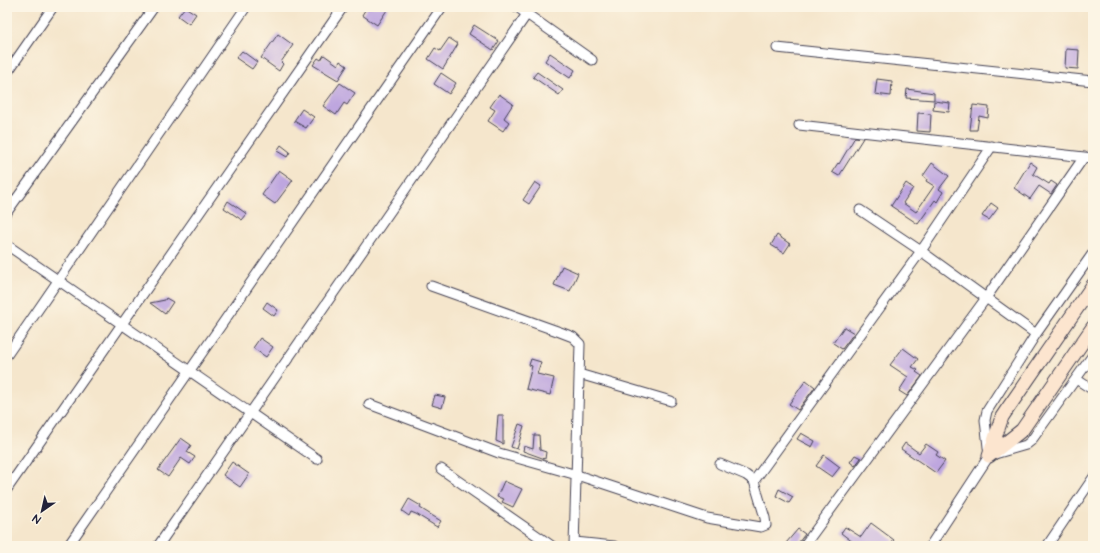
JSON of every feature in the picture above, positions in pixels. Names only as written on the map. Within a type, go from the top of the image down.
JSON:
[{"type":"street","points":[[7,73],[53,7]]},
{"type":"street","points":[[7,212],[154,7]]},
{"type":"street","points":[[7,355],[246,7]]},
{"type":"street","points":[[7,489],[343,7]]},
{"type":"street","points":[[68,546],[442,7]]},
{"type":"street","points":[[517,7],[592,60]]},
{"type":"street","points":[[158,546],[527,14]]},
{"type":"street","points":[[777,48],[1093,81]]},
{"type":"street","points":[[799,125],[1088,157],[804,546]]},
{"type":"street","points":[[754,481],[920,252],[992,146]]},
{"type":"street","points":[[860,210],[1036,334]]},
{"type":"street","points":[[7,245],[317,460]]},
{"type":"street","points":[[989,456],[985,420],[987,411],[1036,334],[1093,253]]},
{"type":"street","points":[[930,546],[989,456],[1002,417],[1093,285]]},
{"type":"street","points":[[431,286],[573,337],[580,344],[575,544],[614,546]]},
{"type":"street","points":[[989,456],[1022,430],[1093,327]]},
{"type":"street","points":[[989,456],[1026,445],[1031,441],[1093,355]]},
{"type":"street","points":[[579,374],[671,401]]},
{"type":"street","points":[[1076,379],[1093,390]]},
{"type":"street","points":[[369,404],[499,453],[577,476],[707,518],[761,527],[766,525],[754,481],[746,475],[720,464]]},
{"type":"street","points":[[441,469],[552,546]]},
{"type":"street","points":[[1047,546],[1093,478]]},
{"type":"building","points":[[185,7],[196,14],[189,24],[178,16]]},
{"type":"building","points":[[367,7],[389,7],[377,25],[362,15]]},
{"type":"building","points":[[474,25],[499,41],[493,50],[469,34]]},
{"type":"building","points":[[278,34],[293,45],[281,62],[283,64],[279,71],[261,58]]},
{"type":"building","points":[[449,38],[458,44],[443,69],[428,59],[435,48],[440,51]]},
{"type":"building","points":[[1066,49],[1079,50],[1078,69],[1065,68]]},
{"type":"building","points":[[242,51],[257,62],[252,69],[236,58]]},
{"type":"building","points":[[550,53],[575,70],[570,78],[545,61]]},
{"type":"building","points":[[324,55],[338,65],[340,61],[347,66],[338,80],[313,65],[318,58],[321,60]]},
{"type":"building","points":[[537,72],[563,90],[559,95],[533,77]]},
{"type":"building","points":[[441,73],[456,83],[449,94],[434,84]]},
{"type":"building","points":[[877,79],[892,81],[891,96],[875,94]]},
{"type":"building","points":[[340,83],[355,93],[347,105],[344,103],[336,115],[323,106]]},
{"type":"building","points":[[907,89],[934,93],[934,100],[906,98]]},
{"type":"building","points":[[499,94],[513,104],[504,118],[509,122],[503,131],[488,121],[495,110],[490,107]]},
{"type":"building","points":[[934,101],[950,103],[949,112],[933,110]]},
{"type":"building","points":[[973,105],[989,107],[988,118],[979,116],[977,130],[970,130]]},
{"type":"building","points":[[302,109],[314,117],[306,128],[294,121]]},
{"type":"building","points":[[918,113],[931,114],[930,132],[917,131]]},
{"type":"building","points":[[855,137],[863,138],[839,176],[832,172],[838,163],[839,164]]},
{"type":"building","points":[[281,145],[290,152],[287,157],[277,151]]},
{"type":"building","points":[[1030,162],[1037,167],[1033,174],[1049,184],[1051,181],[1057,185],[1051,194],[1039,186],[1030,199],[1014,188]]},
{"type":"building","points":[[932,163],[949,176],[939,189],[943,192],[937,202],[935,200],[918,224],[891,206],[906,183],[913,188],[903,203],[916,212],[934,186],[926,181],[927,179],[923,176]]},
{"type":"building","points":[[279,170],[293,180],[275,204],[262,195]]},
{"type":"building","points":[[535,182],[541,186],[529,204],[523,200]]},
{"type":"building","points":[[228,201],[247,214],[242,220],[224,208]]},
{"type":"building","points":[[991,203],[998,208],[989,220],[982,216]]},
{"type":"building","points":[[777,235],[790,244],[784,253],[771,245]]},
{"type":"building","points":[[562,266],[578,273],[570,291],[554,285]]},
{"type":"building","points":[[166,298],[173,302],[165,314],[150,303],[165,300]]},
{"type":"building","points":[[267,302],[278,310],[274,316],[263,308]]},
{"type":"building","points":[[844,327],[854,333],[842,349],[833,343]]},
{"type":"building","points":[[260,338],[273,347],[266,357],[253,348]]},
{"type":"building","points":[[903,348],[918,359],[912,367],[918,370],[916,372],[922,376],[907,396],[899,391],[908,377],[890,365]]},
{"type":"building","points":[[531,359],[541,362],[537,374],[554,378],[550,395],[526,389],[532,366],[529,365]]},
{"type":"building","points":[[806,380],[815,387],[798,410],[789,404]]},
{"type":"building","points":[[435,395],[445,397],[442,408],[432,405]]},
{"type":"building","points":[[498,415],[503,415],[503,444],[496,441]]},
{"type":"building","points":[[519,424],[524,426],[517,449],[511,447]]},
{"type":"building","points":[[801,433],[815,441],[812,447],[797,439]]},
{"type":"building","points":[[534,435],[539,435],[540,450],[546,452],[545,459],[523,451],[524,446],[533,449]]},
{"type":"building","points":[[181,438],[191,445],[187,452],[195,457],[190,464],[181,458],[168,477],[158,470]]},
{"type":"building","points":[[905,443],[919,453],[926,444],[938,452],[936,455],[945,461],[936,473],[901,449]]},
{"type":"building","points":[[824,455],[840,467],[832,477],[816,466]]},
{"type":"building","points":[[855,455],[861,458],[855,466],[850,462]]},
{"type":"building","points":[[232,462],[249,474],[240,487],[223,475]]},
{"type":"building","points":[[504,481],[522,489],[513,507],[502,502],[504,499],[497,497]]},
{"type":"building","points":[[779,489],[793,497],[789,503],[776,496]]},
{"type":"building","points":[[409,499],[441,521],[437,527],[416,514],[411,512],[409,516],[402,511]]},
{"type":"building","points":[[871,523],[894,540],[890,546],[858,546],[841,533],[845,527],[861,537]]},
{"type":"building","points":[[798,529],[805,534],[796,546],[790,546],[786,543]]}]
